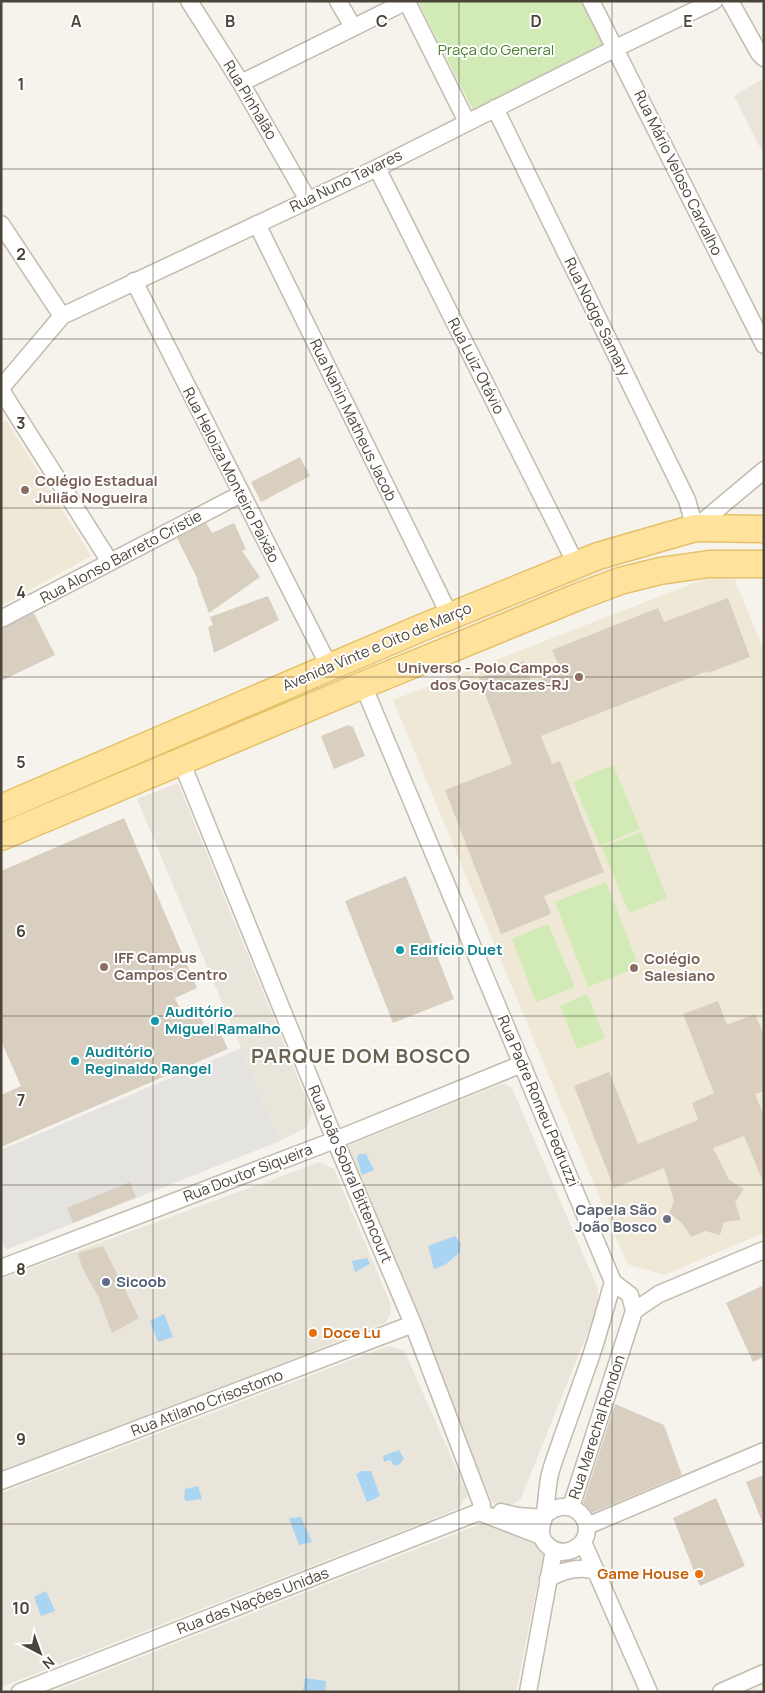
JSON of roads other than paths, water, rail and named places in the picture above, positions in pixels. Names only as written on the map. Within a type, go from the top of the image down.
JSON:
[{"type":"main road","name":"Avenida Vinte e Oito de Março","points":[[1,808],[576,564],[695,528],[764,529]]},
{"type":"main road","name":"Avenida Vinte e Oito de Março","points":[[1,837],[362,685],[620,581],[660,571],[709,564],[764,564]]},
{"type":"main road","points":[[362,685],[360,676],[364,664],[466,619],[480,604]]},
{"type":"main road","points":[[205,750],[212,740],[329,692],[336,683],[330,668]]},
{"type":"street","name":"Rua Pinhalão","points":[[189,1],[241,83],[308,200]]},
{"type":"street","points":[[338,1],[353,27]]},
{"type":"street","points":[[241,83],[407,1],[467,122]]},
{"type":"street","name":"Rua Mário Veloso Carvalho","points":[[591,1],[764,345]]},
{"type":"street","name":"Rua Nuno Tavares","points":[[1,389],[62,316],[377,168],[714,1]]},
{"type":"street","points":[[730,1],[759,53],[764,58]]},
{"type":"street","name":"Rua Nodge Samary","points":[[495,108],[687,500],[695,528]]},
{"type":"street","name":"Rua Luiz Otávio","points":[[377,168],[576,564]]},
{"type":"street","points":[[1,224],[62,316]]},
{"type":"street","name":"Rua Nahin Matheus Jacob","points":[[257,224],[450,616]]},
{"type":"street","name":"Rua Heloiza Monteiro Paixão","points":[[134,281],[330,668]]},
{"type":"street","points":[[1,389],[110,562]]},
{"type":"street","points":[[695,528],[764,470]]},
{"type":"street","name":"Rua Alonso Barreto Cristie","points":[[1,619],[241,494]]},
{"type":"street","name":"Rua Padre Romeu Pedruzzi","points":[[362,685],[614,1282]]},
{"type":"street","name":"Rua João Sobral Bittencourt","points":[[181,761],[335,1140],[413,1324],[481,1509]]},
{"type":"street","name":"Rua Doutor Siqueira","points":[[1,1268],[335,1140],[522,1064]]},
{"type":"street","points":[[614,1282],[632,1303],[659,1294],[764,1250]]},
{"type":"street","points":[[614,1282],[600,1331],[549,1475],[543,1524],[546,1544],[554,1550],[564,1552],[575,1549],[585,1534],[764,1451]]},
{"type":"street","name":"Rua Marechal Rondon","points":[[632,1303],[571,1507],[582,1514],[585,1534],[596,1571],[649,1692]]},
{"type":"street","name":"Rua Atilano Crisostomo","points":[[1,1481],[413,1324]]},
{"type":"street","points":[[543,1524],[552,1509],[562,1506],[571,1507]]},
{"type":"street","points":[[481,1509],[543,1524]]},
{"type":"street","name":"Rua das Nações Unidas","points":[[20,1692],[481,1509]]},
{"type":"street","points":[[528,1692],[554,1550]]},
{"type":"street","points":[[548,1579],[569,1570],[585,1569],[596,1571]]},
{"type":"street","points":[[721,1692],[764,1673]]},
{"type":"water","points":[[359,1154],[366,1154],[374,1170],[362,1175],[357,1158]]},
{"type":"water","points":[[455,1236],[461,1244],[460,1252],[445,1265],[434,1269],[428,1246]]},
{"type":"water","points":[[367,1258],[370,1264],[355,1272],[352,1261]]},
{"type":"water","points":[[164,1314],[173,1337],[158,1342],[150,1321]]},
{"type":"water","points":[[399,1450],[404,1459],[400,1464],[395,1466],[390,1460],[384,1462],[383,1456]]},
{"type":"water","points":[[362,1471],[371,1471],[380,1496],[367,1502],[356,1474]]},
{"type":"water","points":[[198,1486],[202,1499],[186,1501],[184,1498],[185,1489]]},
{"type":"water","points":[[301,1517],[312,1542],[299,1545],[289,1518]]},
{"type":"water","points":[[46,1591],[55,1611],[41,1616],[34,1597]]},
{"type":"water","points":[[305,1678],[326,1681],[325,1692],[303,1692]]},
{"type":"place","name":"Colégio Estadual Julião Nogueira","points":[[25,490]]},
{"type":"place","name":"Universo - Polo Campos dos Goytacazes-RJ","points":[[579,677]]},
{"type":"place","name":"Edifício Duet","points":[[400,950]]},
{"type":"place","name":"IFF Campus Campos Centro","points":[[104,967]]},
{"type":"place","name":"Colégio Salesiano","points":[[634,968]]},
{"type":"place","name":"Auditório Miguel Ramalho","points":[[155,1021]]},
{"type":"place","name":"Auditório Reginaldo Rangel","points":[[75,1061]]},
{"type":"place","name":"Capela São João Bosco","points":[[667,1219]]},
{"type":"place","name":"Sicoob","points":[[106,1282]]},
{"type":"place","name":"Doce Lu","points":[[313,1333]]},
{"type":"place","name":"Game House","points":[[699,1574]]},
{"type":"district","name":"PARQUE DOM BOSCO","points":[[361,1056]]},
{"type":"park label","name":"Praça do General","points":[[496,50]]}]
